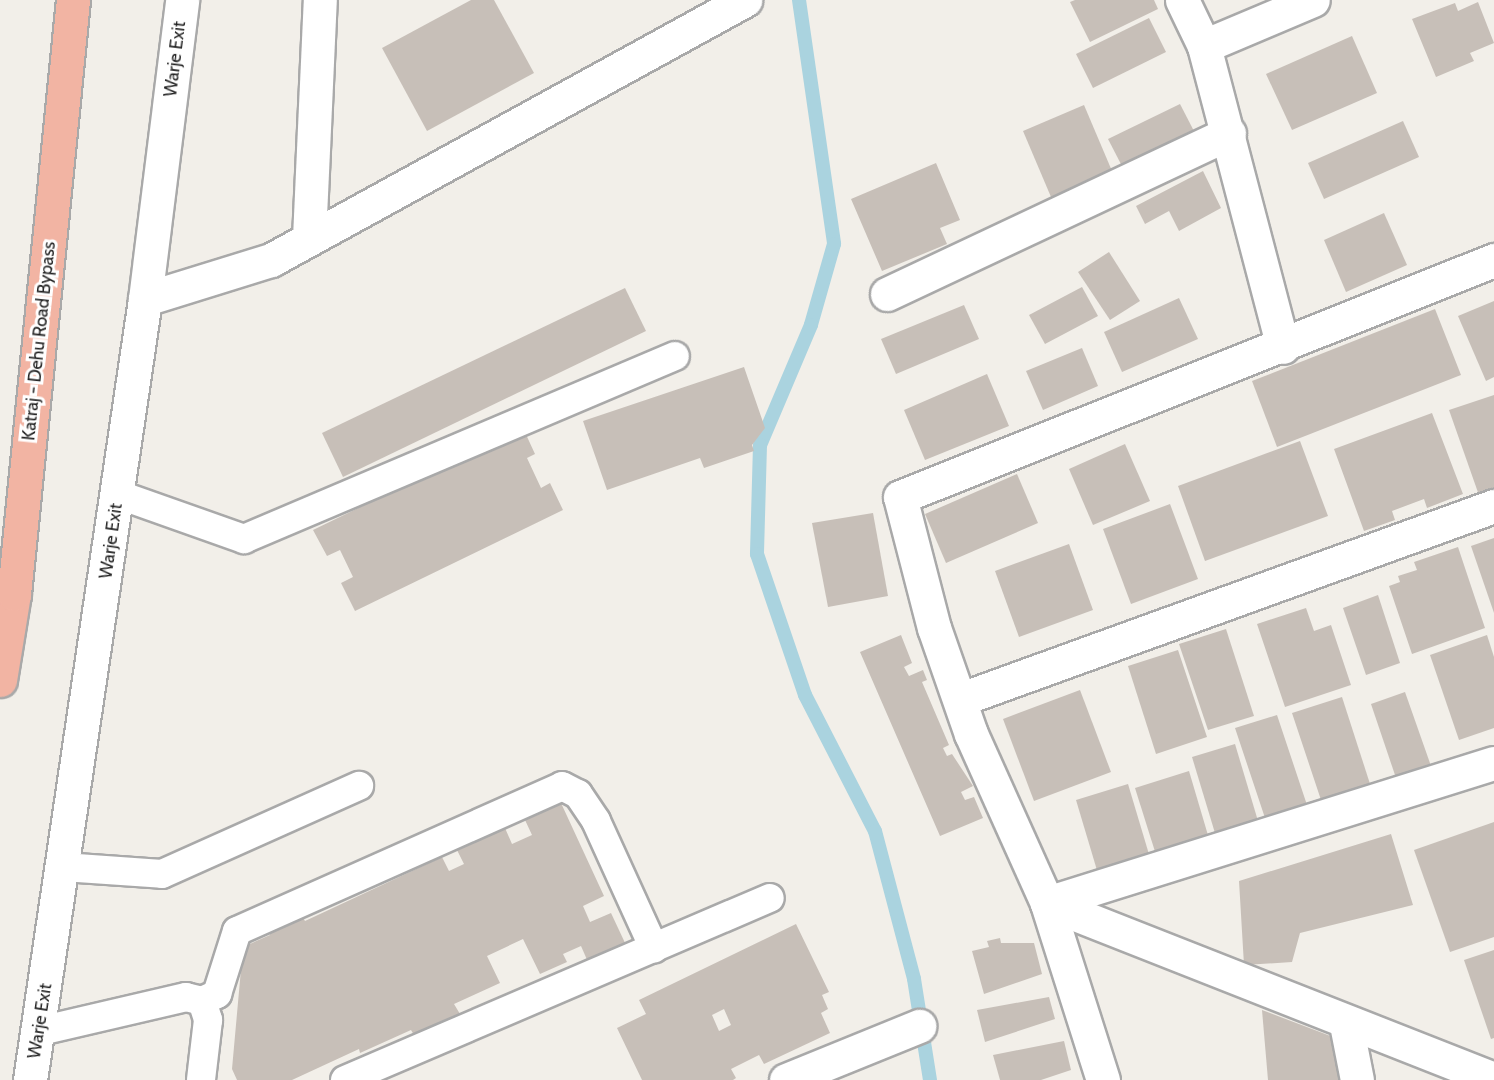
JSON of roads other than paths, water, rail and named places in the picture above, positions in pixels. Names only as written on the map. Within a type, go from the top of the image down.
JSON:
[{"type":"highway","name":"Katraj - Dehu Road Bypass","points":[[0,680],[14,594],[73,0]]},
{"type":"street","name":"Warje Exit","points":[[30,1080],[40,1031],[145,300],[182,0]]},
{"type":"street","points":[[309,238],[320,0]]},
{"type":"street","points":[[145,300],[272,260],[745,0]]},
{"type":"street","points":[[1182,0],[1204,46],[1229,133],[1282,347]]},
{"type":"street","points":[[1204,46],[1313,0]]},
{"type":"street","points":[[887,294],[1229,133]]},
{"type":"street","points":[[1103,1080],[1047,903],[972,734],[934,628],[900,497],[1282,347],[1494,260]]},
{"type":"street","points":[[961,699],[1494,506]]},
{"type":"street","points":[[1047,903],[1494,763]]},
{"type":"street","points":[[1047,903],[1346,1023],[1494,1079]]},
{"type":"street","points":[[1346,1023],[1358,1080]]},
{"type":"street","points":[[786,1080],[919,1026]]},
{"type":"street","points":[[1463,1067],[1494,1055]]},
{"type":"lane","points":[[117,494],[244,539],[675,356]]},
{"type":"lane","points":[[63,867],[142,876],[162,874],[359,786]]},
{"type":"lane","points":[[40,1031],[186,997],[202,1001],[217,994],[237,931],[562,786],[578,794],[596,820],[654,948]]},
{"type":"lane","points":[[345,1080],[770,898]]},
{"type":"lane","points":[[201,1080],[208,1020],[202,1001]]},
{"type":"waterway","points":[[799,0],[834,244],[811,325],[760,445],[757,554],[805,695],[875,831],[914,979],[930,1080]]}]
